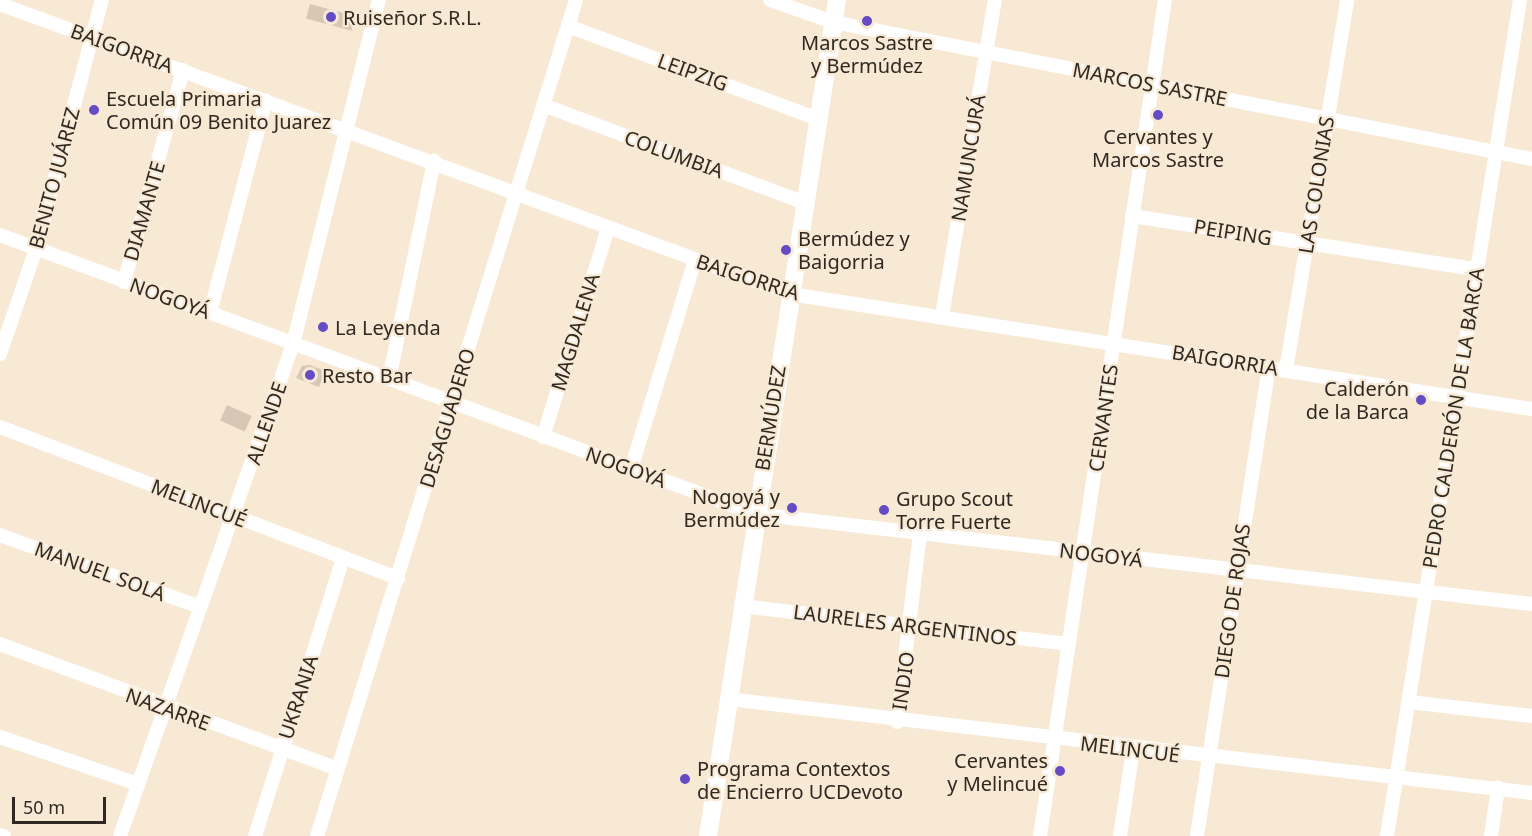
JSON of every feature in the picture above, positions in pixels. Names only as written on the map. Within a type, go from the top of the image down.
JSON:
[{"type":"street","name":"BENITO JUÁREZ","points":[[0,354],[36,249],[102,0]]},
{"type":"street","name":"ALLENDE","points":[[120,836],[293,344],[379,0]]},
{"type":"street","name":"DESAGUADERO","points":[[317,836],[576,0]]},
{"type":"street","name":"MARCOS SASTRE","points":[[770,0],[833,22],[1532,159]]},
{"type":"street","name":"BERMÚDEZ","points":[[708,836],[754,514],[837,0]]},
{"type":"street","name":"NAMUNCURÁ","points":[[942,316],[995,0]]},
{"type":"street","name":"CERVANTES","points":[[1040,836],[1165,0]]},
{"type":"street","name":"LAS COLONIAS","points":[[1286,370],[1347,0]]},
{"type":"street","name":"PEDRO CALDERÓN DE LA BARCA","points":[[1388,836],[1520,0]]},
{"type":"street","name":"BAIGORRIA","points":[[0,4],[434,161],[608,228],[790,294],[1532,409]]},
{"type":"street","name":"LEIPZIG","points":[[568,26],[818,118]]},
{"type":"street","name":"DIAMANTE","points":[[124,282],[183,70]]},
{"type":"street","points":[[210,313],[266,100]]},
{"type":"street","name":"COLUMBIA","points":[[543,105],[805,203]]},
{"type":"street","points":[[389,379],[434,161]]},
{"type":"street","name":"PEIPING","points":[[1132,216],[1476,269]]},
{"type":"street","name":"MAGDALENA","points":[[543,437],[608,228]]},
{"type":"street","name":"NOGOYÁ","points":[[0,235],[754,514],[1532,604]]},
{"type":"street","points":[[631,469],[695,260]]},
{"type":"street","name":"DIEGO DE ROJAS","points":[[1197,836],[1236,570],[1269,367]]},
{"type":"street","name":"MELINCUÉ","points":[[0,427],[398,578]]},
{"type":"street","name":"INDIO","points":[[897,722],[911,626],[920,534]]},
{"type":"street","name":"MANUEL SOLÁ","points":[[0,536],[200,607]]},
{"type":"street","name":"UKRANIA","points":[[255,836],[343,558]]},
{"type":"street","name":"LAURELES ARGENTINOS","points":[[741,606],[1069,644]]},
{"type":"street","name":"NAZARRE","points":[[0,644],[165,709],[338,769]]},
{"type":"street","name":"MELINCUÉ","points":[[728,699],[897,722],[1532,793]]},
{"type":"street","points":[[1409,702],[1532,716]]},
{"type":"street","points":[[0,737],[138,784]]},
{"type":"street","points":[[1120,836],[1133,749]]},
{"type":"street","points":[[1491,836],[1498,788]]},
{"type":"building","name":"Ruiseñor S.R.L.","points":[[310,4],[355,16],[352,31],[306,18]]},
{"type":"building","name":"Resto Bar","points":[[310,365],[325,371],[319,387],[296,378],[302,366]]},
{"type":"building","points":[[227,405],[252,416],[245,432],[220,421]]},
{"type":"place","name":"Ruiseñor S.R.L.","points":[[331,17]]},
{"type":"place","name":"Marcos Sastre y Bermúdez","points":[[867,21]]},
{"type":"place","name":"Escuela Primaria Común 09 Benito Juarez","points":[[94,110]]},
{"type":"place","name":"Cervantes y Marcos Sastre","points":[[1158,115]]},
{"type":"place","name":"Bermúdez y Baigorria","points":[[786,250]]},
{"type":"place","name":"La Leyenda","points":[[323,327]]},
{"type":"place","name":"Resto Bar","points":[[310,375]]},
{"type":"place","name":"Calderón de la Barca","points":[[1421,400]]},
{"type":"place","name":"Nogoyá y Bermúdez","points":[[792,508]]},
{"type":"place","name":"Grupo Scout Torre Fuerte","points":[[884,510]]},
{"type":"place","name":"Cervantes y Melincué","points":[[1060,771]]},
{"type":"place","name":"Programa Contextos de Encierro UCDevoto","points":[[685,779]]}]
